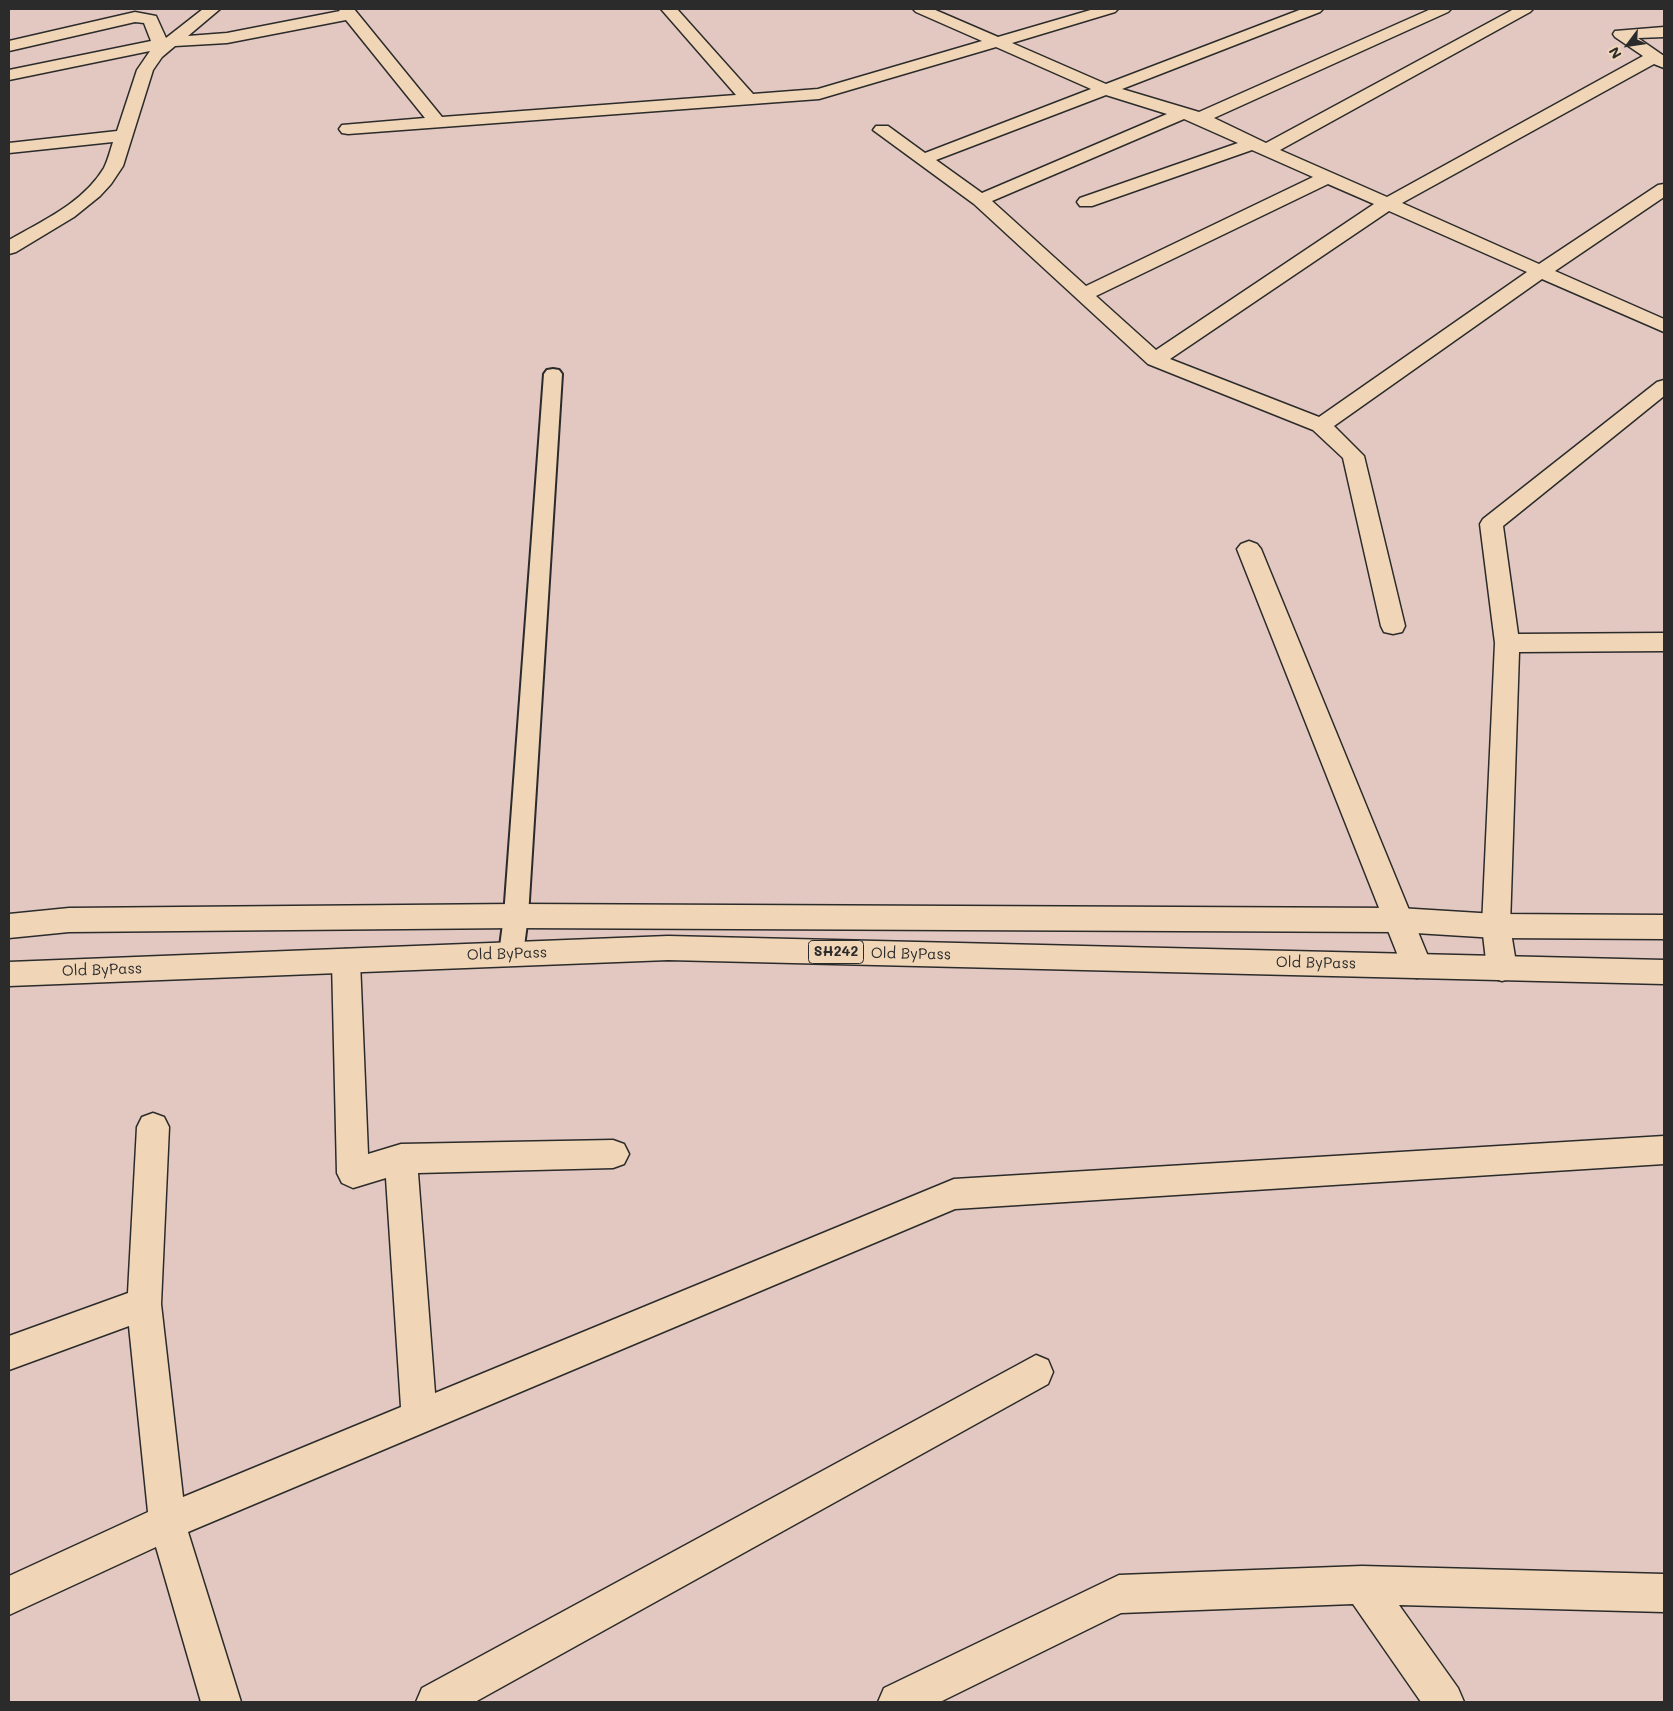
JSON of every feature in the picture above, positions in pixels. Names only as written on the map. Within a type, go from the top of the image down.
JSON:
[{"type":"street","points":[[9,248],[90,196],[110,173],[145,70],[166,43],[212,9]]},
{"type":"street","points":[[669,9],[748,98]]},
{"type":"street","points":[[921,9],[1104,89],[1191,115],[1387,204],[1543,270],[1664,326]]},
{"type":"street","points":[[348,130],[819,94],[992,41],[1110,9]]},
{"type":"street","points":[[924,159],[1314,9]]},
{"type":"street","points":[[980,200],[1191,115],[1443,9]]},
{"type":"street","points":[[1086,202],[1260,147],[1525,9]]},
{"type":"street","points":[[9,75],[166,43],[227,38],[349,12],[438,123]]},
{"type":"street","points":[[9,46],[135,17],[150,19],[166,43]]},
{"type":"street","points":[[1155,360],[1387,204],[1659,60],[1621,34],[1664,32]]},
{"type":"street","points":[[882,130],[980,200],[1155,360],[1321,425],[1353,456],[1393,626]]},
{"type":"street","points":[[9,148],[123,136]]},
{"type":"street","points":[[1085,294],[1328,177]]},
{"type":"street","points":[[1321,425],[1543,270],[1664,189]]},
{"type":"street","points":[[1502,969],[1496,926],[1507,643],[1491,524],[1664,386]]},
{"type":"street","points":[[1249,549],[1417,966]]},
{"type":"street","points":[[1507,643],[1664,642]]},
{"type":"street","points":[[9,926],[68,920],[516,916],[1399,920],[1496,926],[1664,927]]},
{"type":"street","name":"Old ByPass","points":[[9,974],[668,948],[1664,972]]},
{"type":"street","points":[[346,961],[353,1173],[401,1159],[612,1154]]},
{"type":"street","points":[[153,1127],[144,1304],[167,1522],[221,1702]]},
{"type":"street","points":[[9,1596],[167,1522],[954,1194],[1664,1150]]},
{"type":"street","points":[[401,1159],[420,1417]]},
{"type":"street","points":[[9,1353],[144,1304]]},
{"type":"street","points":[[436,1702],[1036,1372]]},
{"type":"street","points":[[898,1702],[1118,1594],[1362,1585],[1664,1592]]},
{"type":"street","points":[[1362,1585],[1444,1702]]},
{"type":"lane","points":[[511,954],[516,916],[553,374]]}]
